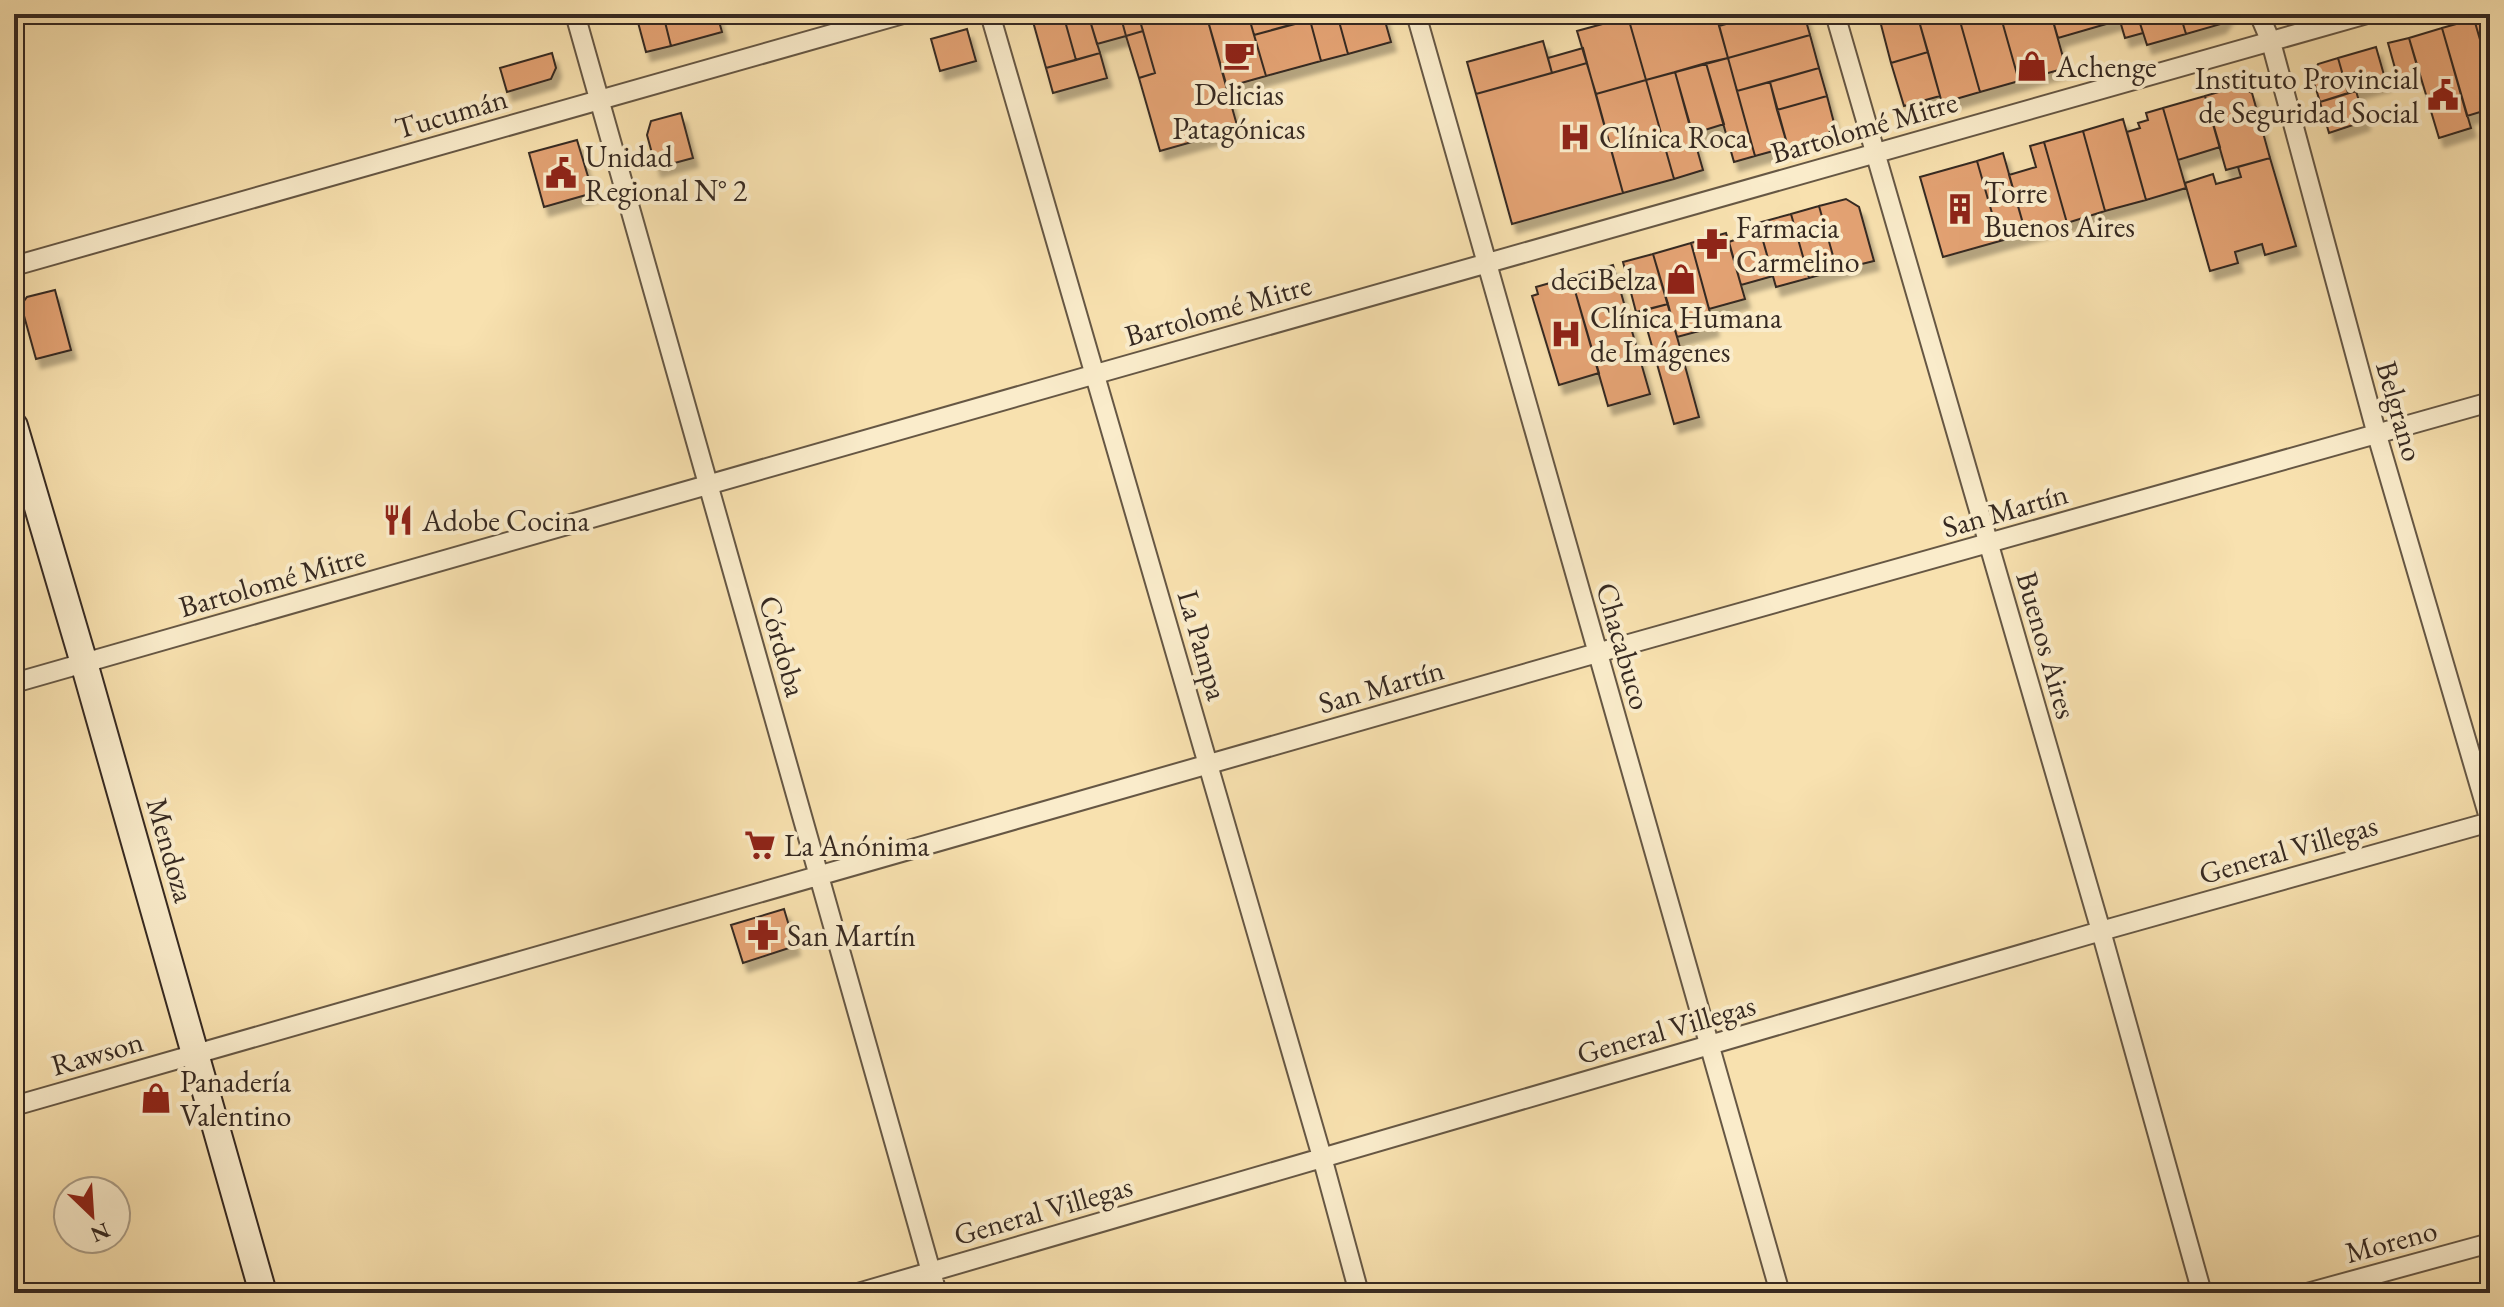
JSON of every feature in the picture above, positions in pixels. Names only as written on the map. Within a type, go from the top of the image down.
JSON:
[{"type":"main road","name":"Mendoza","points":[[14,426],[263,1293]]},
{"type":"street","name":"Córdoba","points":[[575,14],[937,1293]]},
{"type":"street","name":"Tucumán","points":[[14,266],[903,14]]},
{"type":"street","name":"La Pampa","points":[[990,14],[1359,1293]]},
{"type":"street","name":"Chacabuco","points":[[1416,14],[1780,1293]]},
{"type":"street","name":"Buenos Aires","points":[[1835,14],[2101,931],[2202,1293]]},
{"type":"street","name":"Belgrano","points":[[2259,14],[2271,42],[2377,435],[2490,822]]},
{"type":"street","name":"Bartolomé Mitre","points":[[14,683],[2367,14]]},
{"type":"street","name":"San Martín","points":[[196,1054],[817,874],[2490,402]]},
{"type":"street","name":"General Villegas","points":[[858,1293],[2101,931],[2490,822]]},
{"type":"street","name":"Rawson","points":[[14,1106],[196,1054]]},
{"type":"street","name":"Moreno","points":[[2307,1293],[2490,1243]]},
{"type":"building","points":[[663,14],[717,14],[722,32],[671,46]]},
{"type":"building","points":[[663,14],[671,46],[646,52],[636,15]]},
{"type":"building","points":[[1034,14],[1063,14],[1076,60],[1046,68],[1032,18]]},
{"type":"building","points":[[1063,14],[1088,14],[1100,53],[1076,60]]},
{"type":"building","points":[[1088,14],[1120,14],[1126,36],[1097,44]]},
{"type":"building","points":[[1120,14],[1138,14],[1143,31],[1126,36]]},
{"type":"building","points":[[1138,14],[1206,14],[1238,129],[1160,151],[1139,78],[1155,73]]},
{"type":"building","name":"Delicias Patagónicas","points":[[1206,14],[1248,14],[1266,76],[1227,87]]},
{"type":"building","points":[[1248,14],[1295,14],[1297,23],[1254,35]]},
{"type":"building","points":[[1295,14],[1330,14],[1297,23]]},
{"type":"building","points":[[1337,14],[1348,54],[1321,61],[1310,20]]},
{"type":"building","points":[[1337,14],[1383,14],[1391,42],[1348,54]]},
{"type":"building","points":[[1639,14],[1716,14],[1728,58],[1646,80],[1628,17]]},
{"type":"building","points":[[1716,14],[1761,14],[1719,26]]},
{"type":"building","points":[[1761,14],[1804,14],[1810,35],[1728,58],[1719,26]]},
{"type":"building","points":[[1917,14],[1958,14],[1980,92],[1942,103]]},
{"type":"building","points":[[1917,14],[1928,52],[1891,63],[1879,17]]},
{"type":"building","points":[[1958,14],[2000,14],[2019,81],[1980,92]]},
{"type":"building","points":[[2000,14],[2051,14],[2066,68],[2019,81]]},
{"type":"building","points":[[2051,14],[2118,14],[2120,20],[2058,38]]},
{"type":"building","points":[[2118,14],[2137,14],[2143,33],[2125,38]]},
{"type":"building","points":[[2137,14],[2180,14],[2186,34],[2147,45]]},
{"type":"building","points":[[2180,14],[2228,14],[2221,24],[2186,34]]},
{"type":"building","points":[[2490,14],[2490,74],[2474,19]]},
{"type":"building","points":[[1628,17],[1646,80],[1596,94],[1577,31]]},
{"type":"building","points":[[2474,19],[2490,74],[2490,109],[2467,116],[2442,28]]},
{"type":"building","points":[[1310,20],[1321,61],[1266,76],[1254,35]]},
{"type":"building","name":"Instituto Provincial de Seguridad Social","points":[[2442,28],[2471,128],[2439,138],[2409,38]]},
{"type":"building","points":[[967,29],[976,61],[940,71],[931,39]]},
{"type":"building","points":[[1143,31],[1155,73],[1139,78],[1126,36]]},
{"type":"building","points":[[1810,35],[1819,68],[1737,91],[1728,58]]},
{"type":"building","points":[[2409,38],[2419,73],[2398,79],[2388,43]]},
{"type":"building","points":[[1543,41],[1552,73],[1476,94],[1467,62]]},
{"type":"building","points":[[2376,47],[2386,82],[2348,93],[2338,58]]},
{"type":"building","points":[[1583,48],[1587,63],[1552,73],[1548,58]]},
{"type":"building","points":[[1928,52],[1940,96],[1904,106],[1891,63]]},
{"type":"building","points":[[552,53],[556,68],[551,79],[507,92],[500,68]]},
{"type":"building","points":[[1100,53],[1107,78],[1053,93],[1046,68]]},
{"type":"building","points":[[1728,58],[1755,156],[1734,162],[1706,63]]},
{"type":"building","points":[[2338,58],[2348,93],[2320,102],[2312,76],[2318,64]]},
{"type":"building","points":[[1587,63],[1623,193],[1512,224],[1476,94]]},
{"type":"building","points":[[1706,63],[1724,124],[1692,134],[1675,72]]},
{"type":"building","points":[[1819,68],[1827,96],[1777,110],[1770,82]]},
{"type":"building","points":[[1675,72],[1703,170],[1674,179],[1646,80]]},
{"type":"building","points":[[1646,80],[1674,179],[1623,193],[1596,94]]},
{"type":"building","points":[[1770,82],[1788,147],[1755,156],[1737,91]]},
{"type":"building","points":[[2239,86],[2252,93],[2270,158],[2226,170],[2205,96]]},
{"type":"building","points":[[2356,91],[2365,121],[2329,133],[2320,102]]},
{"type":"building","points":[[1827,96],[1834,123],[1828,135],[1788,147],[1777,110]]},
{"type":"building","points":[[2205,96],[2220,147],[2178,160],[2163,108]]},
{"type":"building","points":[[2163,108],[2186,188],[2146,200],[2127,132],[2140,128],[2138,123],[2148,120],[2146,113]]},
{"type":"building","points":[[681,113],[693,158],[656,168],[647,135],[651,121]]},
{"type":"building","points":[[2123,119],[2146,200],[2105,211],[2083,131]]},
{"type":"building","points":[[2083,131],[2105,211],[2067,223],[2044,142]]},
{"type":"building","name":"Unidad Regional N° 2","points":[[577,140],[593,193],[544,207],[529,153]]},
{"type":"building","points":[[2044,142],[2067,223],[2026,234],[2009,175],[2036,167],[2030,146]]},
{"type":"building","points":[[2003,153],[2026,234],[2000,241],[1977,161]]},
{"type":"building","points":[[2270,158],[2296,246],[2265,255],[2262,244],[2235,252],[2238,263],[2210,271],[2185,183],[2213,174],[2216,184],[2241,177],[2238,167]]},
{"type":"building","name":"Torre Buenos Aires","points":[[1977,161],[2000,241],[1943,257],[1920,177]]},
{"type":"building","points":[[1846,199],[1859,207],[1874,261],[1837,270],[1819,206]]},
{"type":"building","points":[[1819,206],[1837,270],[1809,278],[1791,214]]},
{"type":"building","points":[[1791,214],[1809,278],[1776,287],[1758,223]]},
{"type":"building","points":[[1758,223],[1773,276],[1741,285],[1729,242],[1743,237],[1740,229]]},
{"type":"building","points":[[1726,233],[1745,299],[1709,309],[1691,243]]},
{"type":"building","name":"deciBelza","points":[[1691,243],[1714,327],[1677,337],[1653,254]]},
{"type":"building","points":[[1653,254],[1668,304],[1636,312],[1623,262]]},
{"type":"building","points":[[1613,265],[1650,394],[1608,406],[1571,277]]},
{"type":"building","name":"Clínica Humana de Imágenes","points":[[1571,277],[1599,373],[1559,385],[1532,296],[1538,294],[1536,287]]},
{"type":"building","points":[[55,290],[71,350],[36,359],[21,305],[27,297]]},
{"type":"building","points":[[1668,304],[1699,417],[1674,424],[1642,311]]},
{"type":"building","name":"San Martín","points":[[784,909],[795,946],[743,963],[731,925]]},
{"type":"place","name":"Delicias Patagónicas","points":[[1239,55]]},
{"type":"place","name":"Achenge","points":[[2032,66]]},
{"type":"place","name":"Instituto Provincial de Seguridad Social","points":[[2443,95]]},
{"type":"place","name":"Clínica Roca","points":[[1575,137]]},
{"type":"place","name":"Unidad Regional N° 2","points":[[561,173]]},
{"type":"place","name":"Torre Buenos Aires","points":[[1960,209]]},
{"type":"place","name":"Farmacia Carmelino","points":[[1712,244]]},
{"type":"place","name":"deciBelza","points":[[1681,279]]},
{"type":"place","name":"Clínica Humana de Imágenes","points":[[1566,334]]},
{"type":"place","name":"Adobe Cocina","points":[[398,520]]},
{"type":"place","name":"La Anónima","points":[[760,845]]},
{"type":"place","name":"San Martín","points":[[763,935]]},
{"type":"place","name":"Panadería Valentino","points":[[156,1098]]}]
